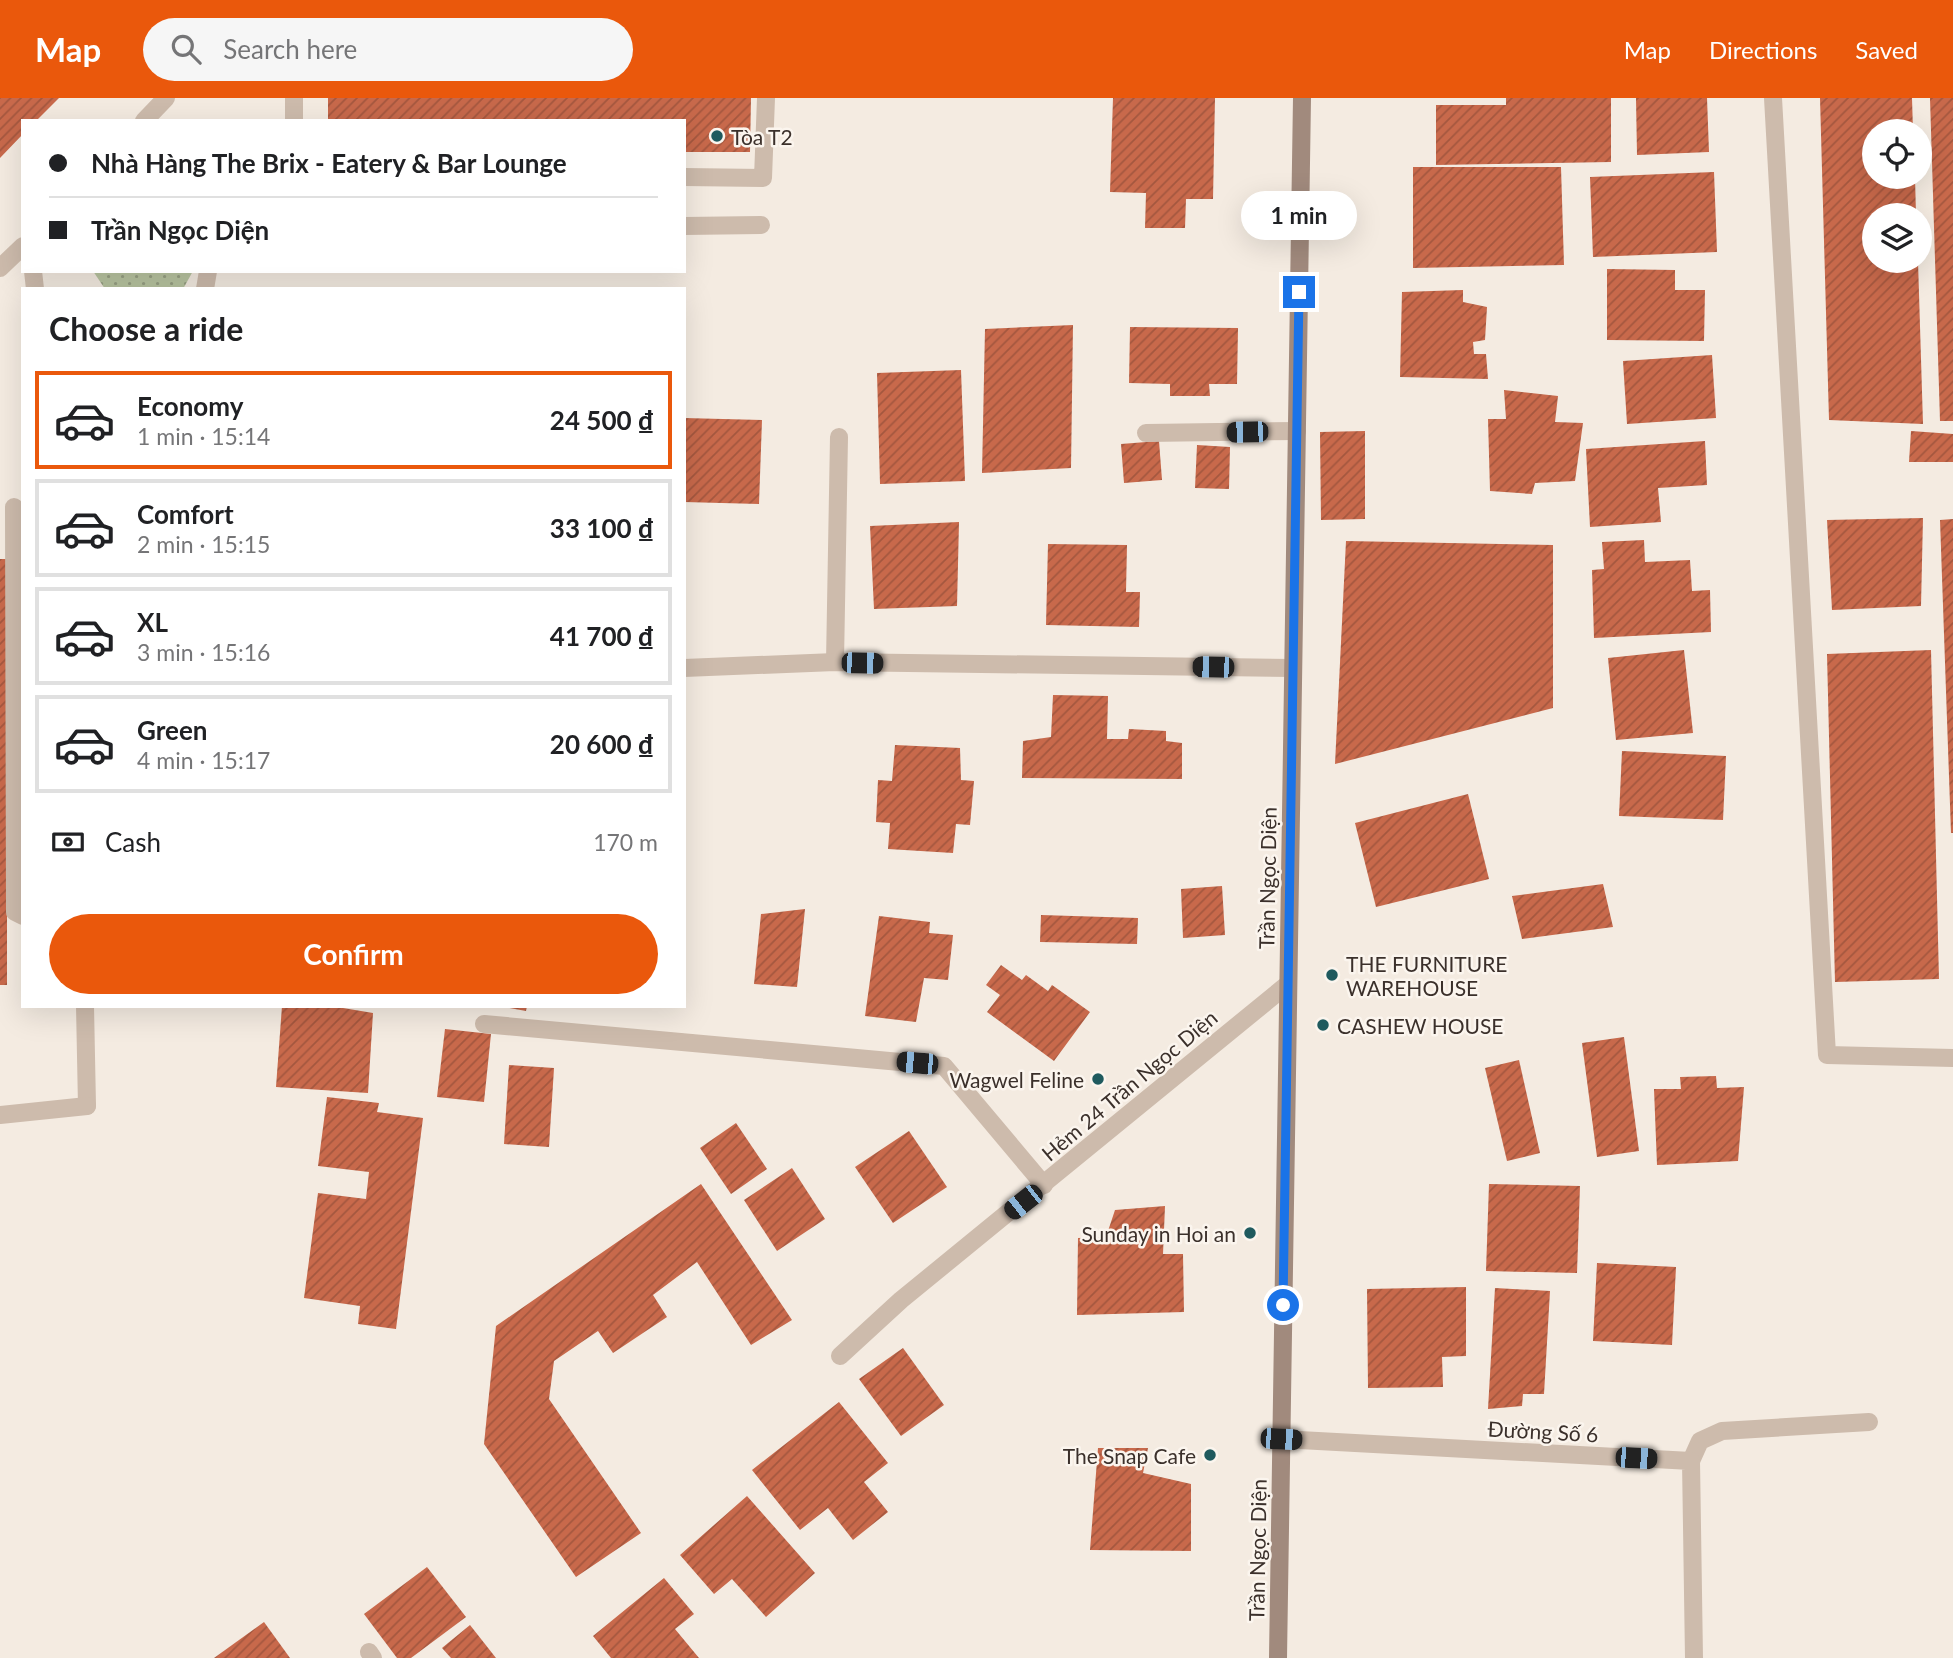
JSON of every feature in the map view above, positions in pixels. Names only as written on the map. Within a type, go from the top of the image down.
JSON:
[{"type":"street","points":[[146,119],[166,98]]},
{"type":"street","points":[[294,98],[294,119]]},
{"type":"street","points":[[686,177],[763,178],[766,98]]},
{"type":"street","name":"Trần Ngọc Diện","points":[[1278,1658],[1302,98]]},
{"type":"street","points":[[1773,98],[1827,1055],[1953,1058]]},
{"type":"street","points":[[686,226],[761,225]]},
{"type":"street","points":[[0,268],[21,248]]},
{"type":"street","points":[[1146,433],[1297,431]]},
{"type":"street","points":[[835,662],[839,438]]},
{"type":"street","points":[[12,507],[15,912],[21,915]]},
{"type":"street","points":[[686,668],[835,662],[1293,668]]},
{"type":"street","name":"Hẻm 24 Trần Ngọc Diện","points":[[840,1356],[901,1300],[1288,984]]},
{"type":"street","points":[[0,1115],[87,1106],[85,1008]]},
{"type":"street","points":[[484,1024],[944,1066],[1044,1185]]},
{"type":"street","points":[[1694,1658],[1691,1461],[1700,1441],[1722,1431],[1869,1422]]},
{"type":"street","name":"Đường Số 6","points":[[1281,1439],[1691,1461]]},
{"type":"green space","points":[[94,273],[192,273],[184,287],[104,287]]},
{"type":"building","points":[[0,98],[59,98],[38,119],[21,119],[21,136],[0,158]]},
{"type":"building","name":"Tòa T2","points":[[328,98],[751,98],[750,152],[686,152],[686,119],[328,119]]},
{"type":"building","points":[[1113,98],[1215,98],[1213,199],[1186,199],[1185,228],[1145,228],[1146,193],[1110,192]]},
{"type":"building","points":[[1506,98],[1611,98],[1611,162],[1436,165],[1436,105],[1506,105]]},
{"type":"building","points":[[1636,98],[1707,98],[1709,152],[1637,155]]},
{"type":"building","points":[[1820,98],[1912,98],[1913,119],[1862,119],[1862,189],[1915,189],[1916,203],[1862,203],[1862,273],[1918,273],[1923,424],[1829,420]]},
{"type":"building","points":[[1930,98],[1953,98],[1953,421],[1940,421]]},
{"type":"building","points":[[1413,167],[1561,167],[1564,265],[1413,268]]},
{"type":"building","points":[[1714,172],[1717,252],[1593,257],[1590,177]]},
{"type":"building","points":[[1607,269],[1675,270],[1675,290],[1705,290],[1704,341],[1607,340]]},
{"type":"building","points":[[1463,290],[1463,302],[1487,307],[1485,340],[1473,342],[1474,354],[1486,354],[1488,379],[1400,377],[1402,292]]},
{"type":"building","points":[[1073,325],[1071,468],[982,473],[985,329]]},
{"type":"building","points":[[1130,327],[1238,328],[1237,384],[1209,384],[1210,396],[1170,396],[1170,384],[1129,383]]},
{"type":"building","points":[[1712,355],[1716,418],[1627,424],[1623,361]]},
{"type":"building","points":[[961,370],[965,481],[880,484],[877,373]]},
{"type":"building","points":[[1504,390],[1558,396],[1555,422],[1583,423],[1575,481],[1535,483],[1532,494],[1490,491],[1488,419],[1506,419]]},
{"type":"building","points":[[686,418],[762,420],[759,504],[686,502]]},
{"type":"building","points":[[1365,431],[1365,519],[1321,520],[1320,432]]},
{"type":"building","points":[[1911,431],[1953,434],[1953,462],[1909,462]]},
{"type":"building","points":[[1159,441],[1162,480],[1124,483],[1121,444]]},
{"type":"building","points":[[1705,441],[1707,485],[1658,488],[1661,522],[1590,527],[1586,449]]},
{"type":"building","points":[[1197,445],[1230,447],[1229,489],[1195,488]]},
{"type":"building","points":[[1923,518],[1921,606],[1832,610],[1827,520]]},
{"type":"building","points":[[1953,519],[1953,833],[1951,833],[1940,520]]},
{"type":"building","points":[[959,522],[957,606],[874,609],[870,526]]},
{"type":"building","points":[[1644,540],[1645,562],[1690,560],[1692,591],[1710,590],[1711,632],[1594,638],[1592,570],[1604,569],[1602,542]]},
{"type":"building","points":[[1346,541],[1553,545],[1553,708],[1335,764]]},
{"type":"building","points":[[1048,544],[1127,545],[1126,592],[1140,592],[1139,627],[1046,625]]},
{"type":"building","points":[[0,559],[7,559],[7,985],[0,985]]},
{"type":"building","points":[[1684,650],[1693,733],[1616,740],[1608,658]]},
{"type":"building","points":[[1931,650],[1939,979],[1835,982],[1827,654]]},
{"type":"building","points":[[1053,695],[1108,696],[1107,739],[1128,739],[1129,729],[1166,731],[1166,741],[1182,743],[1182,779],[1022,778],[1023,741],[1051,737]]},
{"type":"building","points":[[895,745],[960,748],[961,780],[974,781],[970,825],[956,824],[953,853],[888,849],[890,823],[876,822],[878,780],[892,781]]},
{"type":"building","points":[[1622,751],[1726,756],[1723,820],[1619,816]]},
{"type":"building","points":[[1468,794],[1489,879],[1376,907],[1355,823]]},
{"type":"building","points":[[1603,884],[1613,927],[1522,939],[1512,896]]},
{"type":"building","points":[[1222,886],[1225,935],[1183,938],[1181,889]]},
{"type":"building","points":[[805,909],[797,987],[754,984],[761,914]]},
{"type":"building","points":[[1041,915],[1138,918],[1137,944],[1040,942]]},
{"type":"building","points":[[879,916],[930,922],[929,933],[953,935],[948,980],[924,978],[916,1022],[865,1016]]},
{"type":"building","points":[[1001,965],[1022,980],[1026,975],[1048,991],[1052,985],[1090,1012],[1054,1061],[987,1012],[1000,995],[986,985]]},
{"type":"building","points":[[282,1008],[343,1008],[373,1013],[368,1093],[276,1087]]},
{"type":"building","points":[[445,1029],[491,1034],[484,1102],[437,1097]]},
{"type":"building","points":[[1624,1037],[1639,1151],[1597,1157],[1582,1043]]},
{"type":"building","points":[[1519,1060],[1540,1153],[1507,1161],[1485,1068]]},
{"type":"building","points":[[509,1065],[554,1068],[549,1147],[504,1144]]},
{"type":"building","points":[[1716,1076],[1717,1088],[1744,1087],[1738,1161],[1657,1165],[1654,1089],[1681,1089],[1680,1077]]},
{"type":"building","points":[[327,1097],[379,1103],[377,1112],[423,1118],[396,1329],[358,1324],[360,1306],[304,1298],[318,1193],[366,1199],[369,1172],[318,1166]]},
{"type":"building","points":[[736,1123],[767,1169],[731,1194],[700,1148]]},
{"type":"building","points":[[909,1131],[947,1187],[893,1223],[855,1167]]},
{"type":"building","points":[[792,1168],[825,1219],[777,1251],[744,1200]]},
{"type":"building","points":[[701,1184],[792,1320],[751,1345],[697,1262],[653,1295],[667,1317],[613,1353],[598,1331],[554,1361],[549,1399],[641,1533],[576,1577],[484,1444],[496,1326]]},
{"type":"building","points":[[1489,1184],[1580,1186],[1577,1273],[1486,1271]]},
{"type":"building","points":[[1165,1206],[1163,1254],[1183,1254],[1184,1312],[1077,1315],[1078,1238],[1106,1237],[1115,1210]]},
{"type":"building","points":[[1597,1263],[1676,1267],[1672,1345],[1593,1341]]},
{"type":"building","points":[[1466,1287],[1466,1356],[1442,1357],[1443,1387],[1368,1388],[1367,1289]]},
{"type":"building","points":[[1495,1288],[1550,1291],[1544,1394],[1523,1394],[1522,1406],[1488,1409]]},
{"type":"building","points":[[903,1348],[944,1405],[901,1436],[859,1379]]},
{"type":"building","points":[[839,1402],[888,1463],[864,1482],[888,1512],[853,1540],[828,1508],[800,1530],[752,1470]]},
{"type":"building","points":[[1098,1448],[1148,1448],[1143,1473],[1191,1484],[1191,1551],[1090,1550]]},
{"type":"building","points":[[747,1496],[815,1573],[766,1617],[732,1579],[714,1594],[680,1555]]},
{"type":"building","points":[[427,1567],[466,1617],[411,1658],[397,1658],[364,1614]]},
{"type":"building","points":[[664,1578],[694,1614],[675,1629],[699,1658],[611,1658],[593,1636]]},
{"type":"building","points":[[264,1622],[290,1658],[214,1658]]},
{"type":"building","points":[[470,1625],[496,1658],[451,1658],[442,1648]]},
{"type":"place","name":"Tòa T2","points":[[717,136]]},
{"type":"place","name":"THE FURNITURE WAREHOUSE","points":[[1332,975]]},
{"type":"place","name":"CASHEW HOUSE","points":[[1323,1025]]},
{"type":"place","name":"Wagwel Feline","points":[[1098,1079]]},
{"type":"place","name":"Sunday in Hoi an","points":[[1250,1233]]},
{"type":"place","name":"The Snap Cafe","points":[[1210,1455]]},
{"type":"route","points":[[1283,1305],[1299,292]]}]
